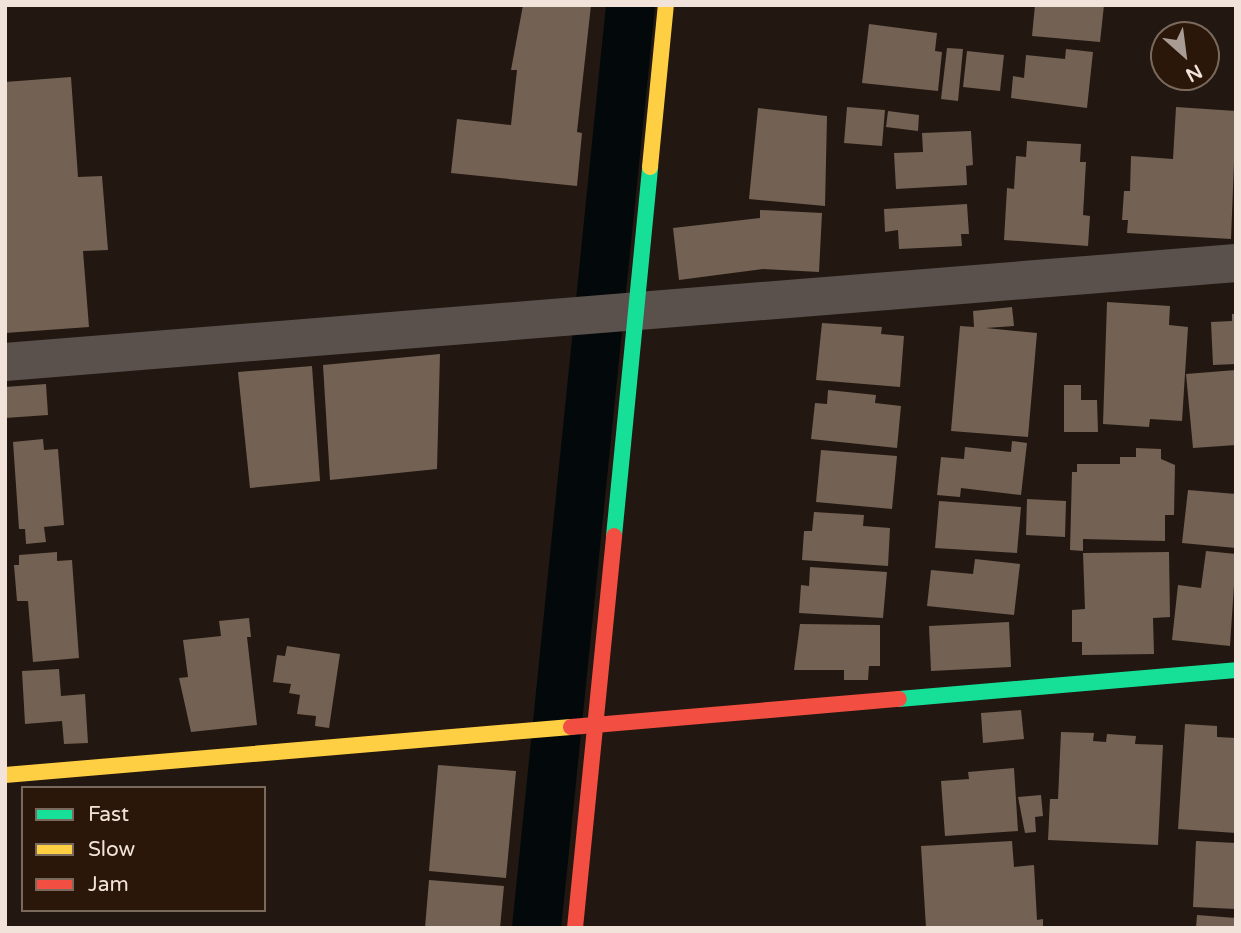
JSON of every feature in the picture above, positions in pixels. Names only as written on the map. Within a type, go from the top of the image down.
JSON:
[{"type":"street","points":[[575,928],[666,5]]},
{"type":"street","points":[[5,362],[1236,263]]},
{"type":"street","points":[[5,775],[1236,670]]},
{"type":"building","points":[[523,5],[591,5],[577,132],[582,133],[577,186],[451,173],[457,119],[511,125],[517,70],[511,70]]},
{"type":"building","points":[[1035,5],[1104,5],[1100,42],[1032,36]]},
{"type":"building","points":[[869,24],[937,33],[935,51],[942,52],[938,91],[862,83]]},
{"type":"building","points":[[947,48],[963,49],[958,101],[941,99]]},
{"type":"building","points":[[1066,49],[1093,52],[1087,108],[1011,98],[1013,76],[1024,78],[1026,55],[1065,59]]},
{"type":"building","points":[[967,51],[1004,55],[1000,91],[963,87]]},
{"type":"building","points":[[71,77],[78,177],[102,176],[108,250],[83,251],[89,327],[5,333],[5,82]]},
{"type":"building","points":[[847,107],[885,110],[882,146],[844,143]]},
{"type":"building","points":[[1176,107],[1236,111],[1231,239],[1127,233],[1128,220],[1122,220],[1124,191],[1130,191],[1131,156],[1173,159]]},
{"type":"building","points":[[758,108],[827,116],[825,206],[749,199]]},
{"type":"building","points":[[888,111],[919,115],[918,131],[886,127]]},
{"type":"building","points":[[971,131],[973,165],[966,166],[967,185],[896,189],[894,153],[923,152],[922,133]]},
{"type":"building","points":[[1027,141],[1081,144],[1080,162],[1086,162],[1083,215],[1090,216],[1088,246],[1004,240],[1007,188],[1014,189],[1016,156],[1026,157]]},
{"type":"building","points":[[967,204],[969,234],[961,234],[962,246],[899,249],[898,230],[885,232],[884,209]]},
{"type":"building","points":[[760,210],[822,213],[819,272],[763,269],[679,280],[673,228],[760,218]]},
{"type":"building","points":[[1107,302],[1170,306],[1169,325],[1188,327],[1182,421],[1150,419],[1149,427],[1103,424]]},
{"type":"building","points":[[1012,307],[1014,326],[986,328],[1037,333],[1028,437],[951,431],[960,326],[974,327],[973,311]]},
{"type":"building","points":[[1232,314],[1236,314],[1236,364],[1213,365],[1211,322],[1232,321]]},
{"type":"building","points":[[822,323],[882,327],[881,334],[904,336],[900,387],[816,380]]},
{"type":"building","points":[[440,354],[437,469],[330,480],[323,365]]},
{"type":"building","points":[[312,366],[320,481],[250,488],[238,372]]},
{"type":"building","points":[[1236,370],[1236,445],[1193,448],[1186,374]]},
{"type":"building","points":[[46,384],[48,415],[5,418],[5,387]]},
{"type":"building","points":[[1064,385],[1081,385],[1081,400],[1097,400],[1098,432],[1064,432]]},
{"type":"building","points":[[828,390],[876,395],[875,403],[901,406],[897,448],[811,439],[815,403],[827,404]]},
{"type":"building","points":[[43,439],[44,450],[58,449],[64,525],[44,527],[46,542],[26,544],[25,529],[19,529],[13,442]]},
{"type":"building","points":[[1012,441],[1027,443],[1021,495],[961,488],[960,497],[937,495],[941,457],[964,459],[965,447],[1011,452]]},
{"type":"building","points":[[1136,448],[1161,449],[1161,459],[1175,465],[1174,515],[1165,515],[1165,541],[1083,539],[1083,551],[1070,550],[1072,472],[1077,472],[1077,464],[1120,464],[1120,457],[1136,457]]},
{"type":"building","points":[[821,450],[897,456],[892,509],[816,502]]},
{"type":"building","points":[[1188,490],[1236,494],[1236,548],[1182,543]]},
{"type":"building","points":[[1027,499],[1066,501],[1065,537],[1026,535]]},
{"type":"building","points":[[939,501],[1021,507],[1017,553],[935,548]]},
{"type":"building","points":[[814,512],[864,515],[863,526],[890,528],[888,566],[802,560],[804,531],[812,531]]},
{"type":"building","points":[[1206,551],[1236,554],[1230,646],[1172,640],[1178,585],[1201,588]]},
{"type":"building","points":[[57,552],[57,561],[72,560],[79,658],[33,662],[28,601],[17,601],[14,565],[19,565],[19,555]]},
{"type":"building","points":[[1169,552],[1170,617],[1153,618],[1154,654],[1082,655],[1082,642],[1072,642],[1072,610],[1085,609],[1083,553]]},
{"type":"building","points":[[975,559],[1020,564],[1014,615],[927,606],[931,570],[973,574]]},
{"type":"building","points":[[810,567],[887,572],[883,618],[799,613],[801,585],[809,586]]},
{"type":"building","points":[[249,618],[251,637],[247,637],[257,725],[191,732],[179,678],[188,677],[183,640],[221,636],[219,621]]},
{"type":"building","points":[[1009,622],[1011,667],[931,671],[929,626]]},
{"type":"building","points":[[800,624],[880,625],[880,666],[869,666],[868,680],[844,680],[844,670],[794,670]]},
{"type":"building","points":[[287,646],[340,654],[329,728],[315,726],[316,716],[297,714],[300,695],[289,693],[291,684],[273,682],[277,655],[285,656]]},
{"type":"building","points":[[59,669],[61,696],[85,694],[88,743],[64,744],[62,721],[25,724],[22,671]]},
{"type":"building","points":[[1021,710],[1024,739],[983,743],[981,713]]},
{"type":"building","points":[[1185,724],[1217,726],[1217,737],[1236,738],[1236,833],[1178,829]]},
{"type":"building","points":[[1061,732],[1094,733],[1093,741],[1106,742],[1107,734],[1136,736],[1135,744],[1163,745],[1158,845],[1048,840],[1050,799],[1058,799]]},
{"type":"building","points":[[438,765],[516,771],[506,878],[429,871]]},
{"type":"building","points":[[1014,768],[1018,831],[945,836],[941,781],[969,779],[968,772]]},
{"type":"building","points":[[1041,795],[1043,816],[1035,817],[1036,832],[1025,833],[1018,797]]},
{"type":"building","points":[[1012,841],[1014,867],[1034,865],[1037,920],[1043,919],[1043,928],[926,928],[921,846]]},
{"type":"building","points":[[1196,841],[1236,843],[1236,909],[1193,907]]},
{"type":"building","points":[[429,880],[504,886],[500,928],[425,928]]},
{"type":"building","points":[[1197,915],[1236,918],[1236,928],[1196,928]]},
{"type":"waterway","points":[[536,928],[630,5]]},
{"type":"traffic: fast","points":[[614,536],[650,167]]},
{"type":"traffic: fast","points":[[899,699],[1236,670]]},
{"type":"traffic: slow","points":[[650,167],[666,5]]},
{"type":"traffic: slow","points":[[5,775],[571,727]]},
{"type":"traffic: jam","points":[[575,928],[614,536]]},
{"type":"traffic: jam","points":[[571,727],[899,699]]}]
